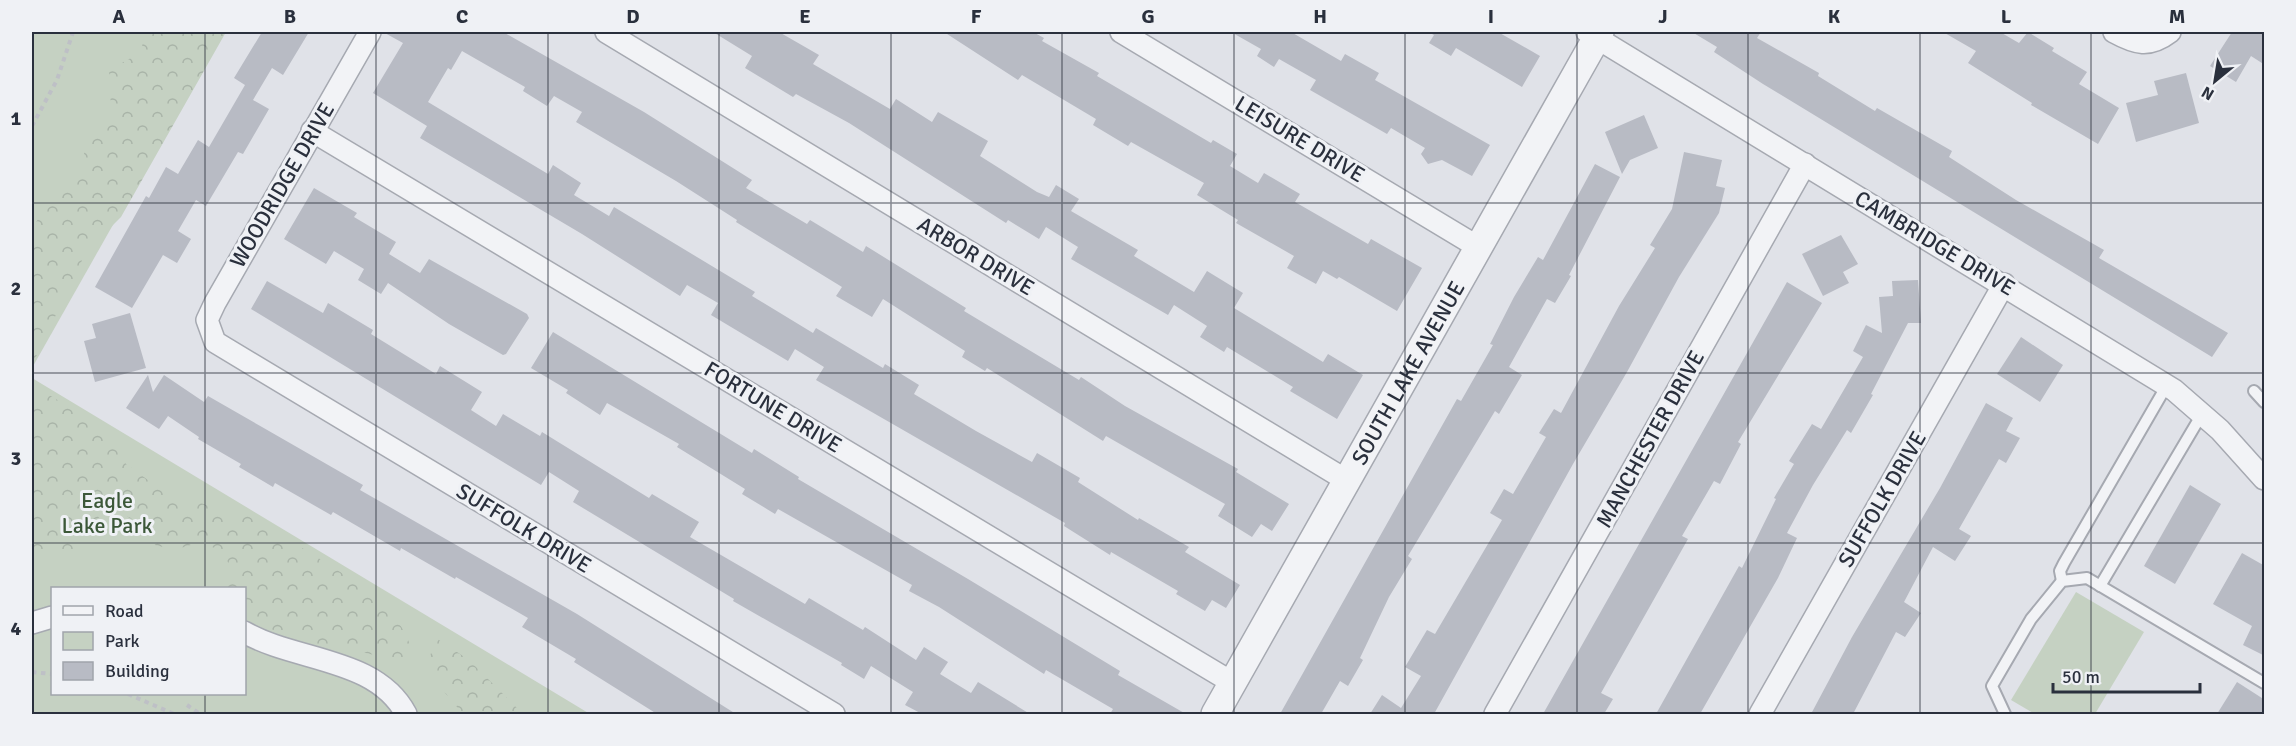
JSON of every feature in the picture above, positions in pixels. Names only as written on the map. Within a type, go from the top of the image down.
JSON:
[{"type":"street","name":"WOODRIDGE DRIVE","points":[[215,342],[207,320],[370,32]]},
{"type":"street","name":"ARBOR DRIVE","points":[[606,32],[1346,480]]},
{"type":"street","name":"LEISURE DRIVE","points":[[1121,32],[1478,247]]},
{"type":"street","points":[[2122,37],[2156,42],[2170,32]]},
{"type":"street","name":"SOUTH LAKE AVENUE","points":[[1215,714],[1478,247],[1594,33]]},
{"type":"street","name":"CAMBRIDGE DRIVE","points":[[1594,33],[2167,385],[2202,414],[2265,479]]},
{"type":"street","name":"FORTUNE DRIVE","points":[[312,131],[1233,683]]},
{"type":"street","name":"MANCHESTER DRIVE","points":[[1496,714],[1805,164]]},
{"type":"street","name":"SUFFOLK DRIVE","points":[[1760,714],[2004,284]]},
{"type":"street","name":"SUFFOLK DRIVE","points":[[215,342],[834,714]]},
{"type":"street","points":[[32,623],[51,617]]},
{"type":"street","points":[[246,633],[285,650],[375,679],[390,690],[406,714]]},
{"type":"lane","points":[[2062,581],[2061,571],[2064,563],[2167,385]]},
{"type":"lane","points":[[2254,391],[2265,402]]},
{"type":"lane","points":[[2100,586],[2202,414]]},
{"type":"lane","points":[[2005,714],[1992,686],[2031,619],[2062,581],[2087,578],[2265,682]]},
{"type":"path","points":[[32,126],[57,80],[73,32]]},
{"type":"path","points":[[32,672],[51,674]]},
{"type":"path","points":[[132,695],[174,714]]},
{"type":"path","points":[[187,705],[200,714]]},
{"type":"green space","points":[[32,32],[222,32],[32,368]]},
{"type":"green space","points":[[146,32],[226,32],[121,217],[86,252],[32,365],[32,246],[35,223],[78,173],[88,141],[111,109],[109,70],[140,53]]},
{"type":"green space","name":"Eagle Lake Park","points":[[32,378],[590,714],[32,714]]},
{"type":"green space","points":[[32,385],[105,428],[126,464],[152,483],[233,516],[248,516],[348,577],[384,605],[395,618],[410,645],[412,664],[353,650],[318,647],[246,619],[246,587],[223,587],[235,579],[222,549],[194,544],[174,550],[155,545],[136,522],[116,512],[108,510],[79,534],[70,556],[32,549]]},
{"type":"green space","points":[[2076,592],[2144,632],[2095,714],[2035,714],[2011,700]]},
{"type":"green space","points":[[436,638],[469,660],[523,714],[460,714],[456,705],[425,671]]},
{"type":"building","points":[[262,32],[309,32],[283,75],[272,68],[253,100],[269,109],[243,154],[238,152],[206,206],[196,200],[178,231],[191,239],[177,263],[163,255],[132,308],[95,287],[146,196],[149,198],[166,167],[178,174],[198,140],[209,147],[245,85],[234,78]]},
{"type":"building","points":[[383,32],[503,32],[644,112],[752,180],[746,188],[807,224],[810,220],[863,252],[866,246],[966,308],[964,311],[1079,380],[1081,377],[1125,406],[1238,469],[1236,472],[1289,504],[1272,531],[1261,524],[1252,537],[1218,516],[1225,504],[1106,436],[1103,441],[987,368],[985,371],[962,357],[965,351],[883,299],[872,317],[836,296],[842,287],[736,222],[737,220],[676,181],[576,122],[582,112],[554,96],[547,106],[523,91],[525,87],[462,51],[451,70],[448,68],[428,102],[548,174],[553,165],[581,183],[574,195],[609,216],[614,207],[755,292],[752,296],[813,333],[816,328],[883,368],[885,364],[919,385],[914,394],[976,431],[1032,462],[1037,453],[1080,478],[1078,482],[1138,520],[1139,518],[1189,547],[1185,552],[1240,585],[1226,608],[1212,600],[1205,611],[1176,594],[1178,591],[1111,552],[1110,555],[1064,526],[1065,523],[816,380],[824,367],[795,349],[788,361],[711,315],[718,303],[687,285],[680,296],[582,234],[420,138],[427,126],[373,93],[403,43]]},
{"type":"building","points":[[713,32],[779,32],[819,55],[813,64],[890,109],[896,99],[932,122],[938,112],[988,141],[980,156],[1037,192],[1049,197],[1056,185],[1079,199],[1071,211],[1138,250],[1134,256],[1194,292],[1207,271],[1243,293],[1234,308],[1323,362],[1328,354],[1363,375],[1337,419],[1290,391],[1293,387],[1227,347],[1224,352],[1200,337],[1207,326],[1174,305],[1168,315],[1071,259],[1078,247],[1046,227],[1039,239],[1008,220],[1006,223],[849,123],[796,94],[793,97],[745,68],[752,56]]},
{"type":"building","points":[[944,32],[1033,32],[1044,38],[1042,41],[1099,73],[1097,76],[1211,143],[1213,140],[1237,154],[1230,166],[1258,183],[1264,173],[1300,194],[1295,202],[1368,244],[1371,239],[1422,268],[1397,311],[1339,277],[1337,279],[1323,271],[1316,284],[1287,268],[1294,256],[1236,223],[1238,220],[1197,195],[1204,183],[1131,142],[1128,146],[1093,125],[1096,119],[1022,75],[1018,80]]},
{"type":"building","points":[[1231,32],[1291,32],[1341,61],[1345,54],[1379,73],[1375,80],[1490,145],[1472,176],[1442,160],[1428,164],[1421,154],[1425,148],[1391,128],[1387,134],[1310,90],[1316,80],[1279,59],[1274,67],[1257,56],[1261,49]]},
{"type":"building","points":[[1428,32],[1498,32],[1540,56],[1522,87],[1456,48],[1451,56],[1429,43],[1434,35]]},
{"type":"building","points":[[1692,32],[1761,32],[1757,38],[1819,73],[1818,76],[1875,111],[1877,108],[1952,151],[1949,157],[2016,200],[2104,250],[2099,258],[2228,333],[2212,357],[1763,84],[1714,52],[1717,47]]},
{"type":"building","points":[[1943,32],[2000,32],[2019,43],[2028,32],[2054,48],[2052,51],[2087,72],[2079,84],[2119,108],[2098,144],[2031,105],[2032,103],[1968,63],[1976,51]]},
{"type":"building","points":[[2232,32],[2265,32],[2265,65],[2251,56],[2236,82],[2210,66]]},
{"type":"building","points":[[2186,73],[2199,123],[2136,142],[2126,103],[2158,95],[2154,81]]},
{"type":"building","points":[[1644,115],[1658,148],[1630,160],[1622,174],[1605,132]]},
{"type":"building","points":[[1684,152],[1722,160],[1716,186],[1725,188],[1719,213],[1679,277],[1434,714],[1370,714],[1382,695],[1401,708],[1421,676],[1405,667],[1427,630],[1435,634],[1502,520],[1490,513],[1504,489],[1513,494],[1546,437],[1539,433],[1554,409],[1561,413],[1619,306],[1655,248],[1650,245],[1672,209]]},
{"type":"building","points":[[1595,164],[1620,177],[1569,275],[1571,276],[1555,303],[1547,299],[1509,367],[1522,375],[1499,414],[1495,411],[1408,556],[1412,559],[1389,597],[1360,658],[1363,660],[1348,686],[1340,681],[1321,714],[1280,714],[1457,399],[1461,401],[1493,345],[1490,344],[1514,297],[1538,257],[1543,260]]},
{"type":"building","points":[[314,188],[357,213],[354,217],[396,242],[389,254],[420,273],[429,259],[527,314],[529,318],[506,354],[503,355],[449,324],[388,283],[381,294],[358,280],[364,269],[334,251],[326,264],[284,239]]},
{"type":"building","points":[[1841,235],[1858,264],[1843,272],[1849,283],[1823,296],[1802,254]]},
{"type":"building","points":[[1918,280],[1921,323],[1908,323],[1871,394],[1873,395],[1851,433],[1847,430],[1813,485],[1787,533],[1797,538],[1778,578],[1700,714],[1656,714],[1739,566],[1742,568],[1776,499],[1774,498],[1794,464],[1789,461],[1812,424],[1821,429],[1863,357],[1853,351],[1866,325],[1882,333],[1879,297],[1893,296],[1892,281]]},
{"type":"building","points":[[267,281],[323,313],[328,303],[373,330],[371,334],[436,374],[440,366],[482,392],[471,410],[496,426],[503,414],[540,436],[542,432],[649,498],[652,494],[699,522],[690,537],[805,604],[809,598],[863,630],[865,627],[916,660],[924,647],[948,662],[940,674],[971,693],[978,682],[1030,714],[922,714],[905,705],[913,692],[871,666],[864,679],[841,665],[842,663],[733,601],[734,599],[573,502],[579,491],[549,472],[541,485],[251,309]]},
{"type":"building","points":[[1787,282],[1822,303],[1738,442],[1741,444],[1720,484],[1714,481],[1682,536],[1688,539],[1601,693],[1613,699],[1604,714],[1543,714]]},
{"type":"building","points":[[130,313],[146,368],[95,382],[84,341],[96,338],[92,324]]},
{"type":"building","points":[[553,332],[752,453],[754,449],[799,477],[798,479],[1120,671],[1118,675],[1186,714],[1110,714],[1113,709],[1046,670],[1044,674],[939,607],[909,591],[912,585],[778,509],[775,514],[742,494],[745,489],[677,447],[679,444],[607,403],[600,415],[566,393],[568,390],[531,368]]},
{"type":"building","points":[[2021,337],[2063,365],[2040,402],[1997,374]]},
{"type":"building","points":[[148,375],[153,392],[164,375],[204,402],[208,396],[363,485],[360,490],[577,614],[736,714],[657,714],[574,662],[576,659],[522,627],[528,618],[401,548],[400,551],[333,512],[331,515],[275,483],[273,487],[239,467],[241,464],[198,439],[199,437],[168,416],[159,429],[126,408]]},
{"type":"building","points":[[1986,403],[2013,418],[2006,431],[2020,438],[2006,463],[1999,459],[1959,529],[1971,536],[1955,561],[1933,547],[1904,602],[1921,613],[1905,637],[1896,632],[1853,714],[1811,714],[1852,637],[1940,488]]},
{"type":"building","points":[[2190,485],[2221,504],[2175,584],[2144,566]]},
{"type":"building","points":[[2242,553],[2265,566],[2265,656],[2243,645],[2252,626],[2213,604]]},
{"type":"building","points":[[2237,682],[2265,700],[2265,714],[2217,714]]}]
